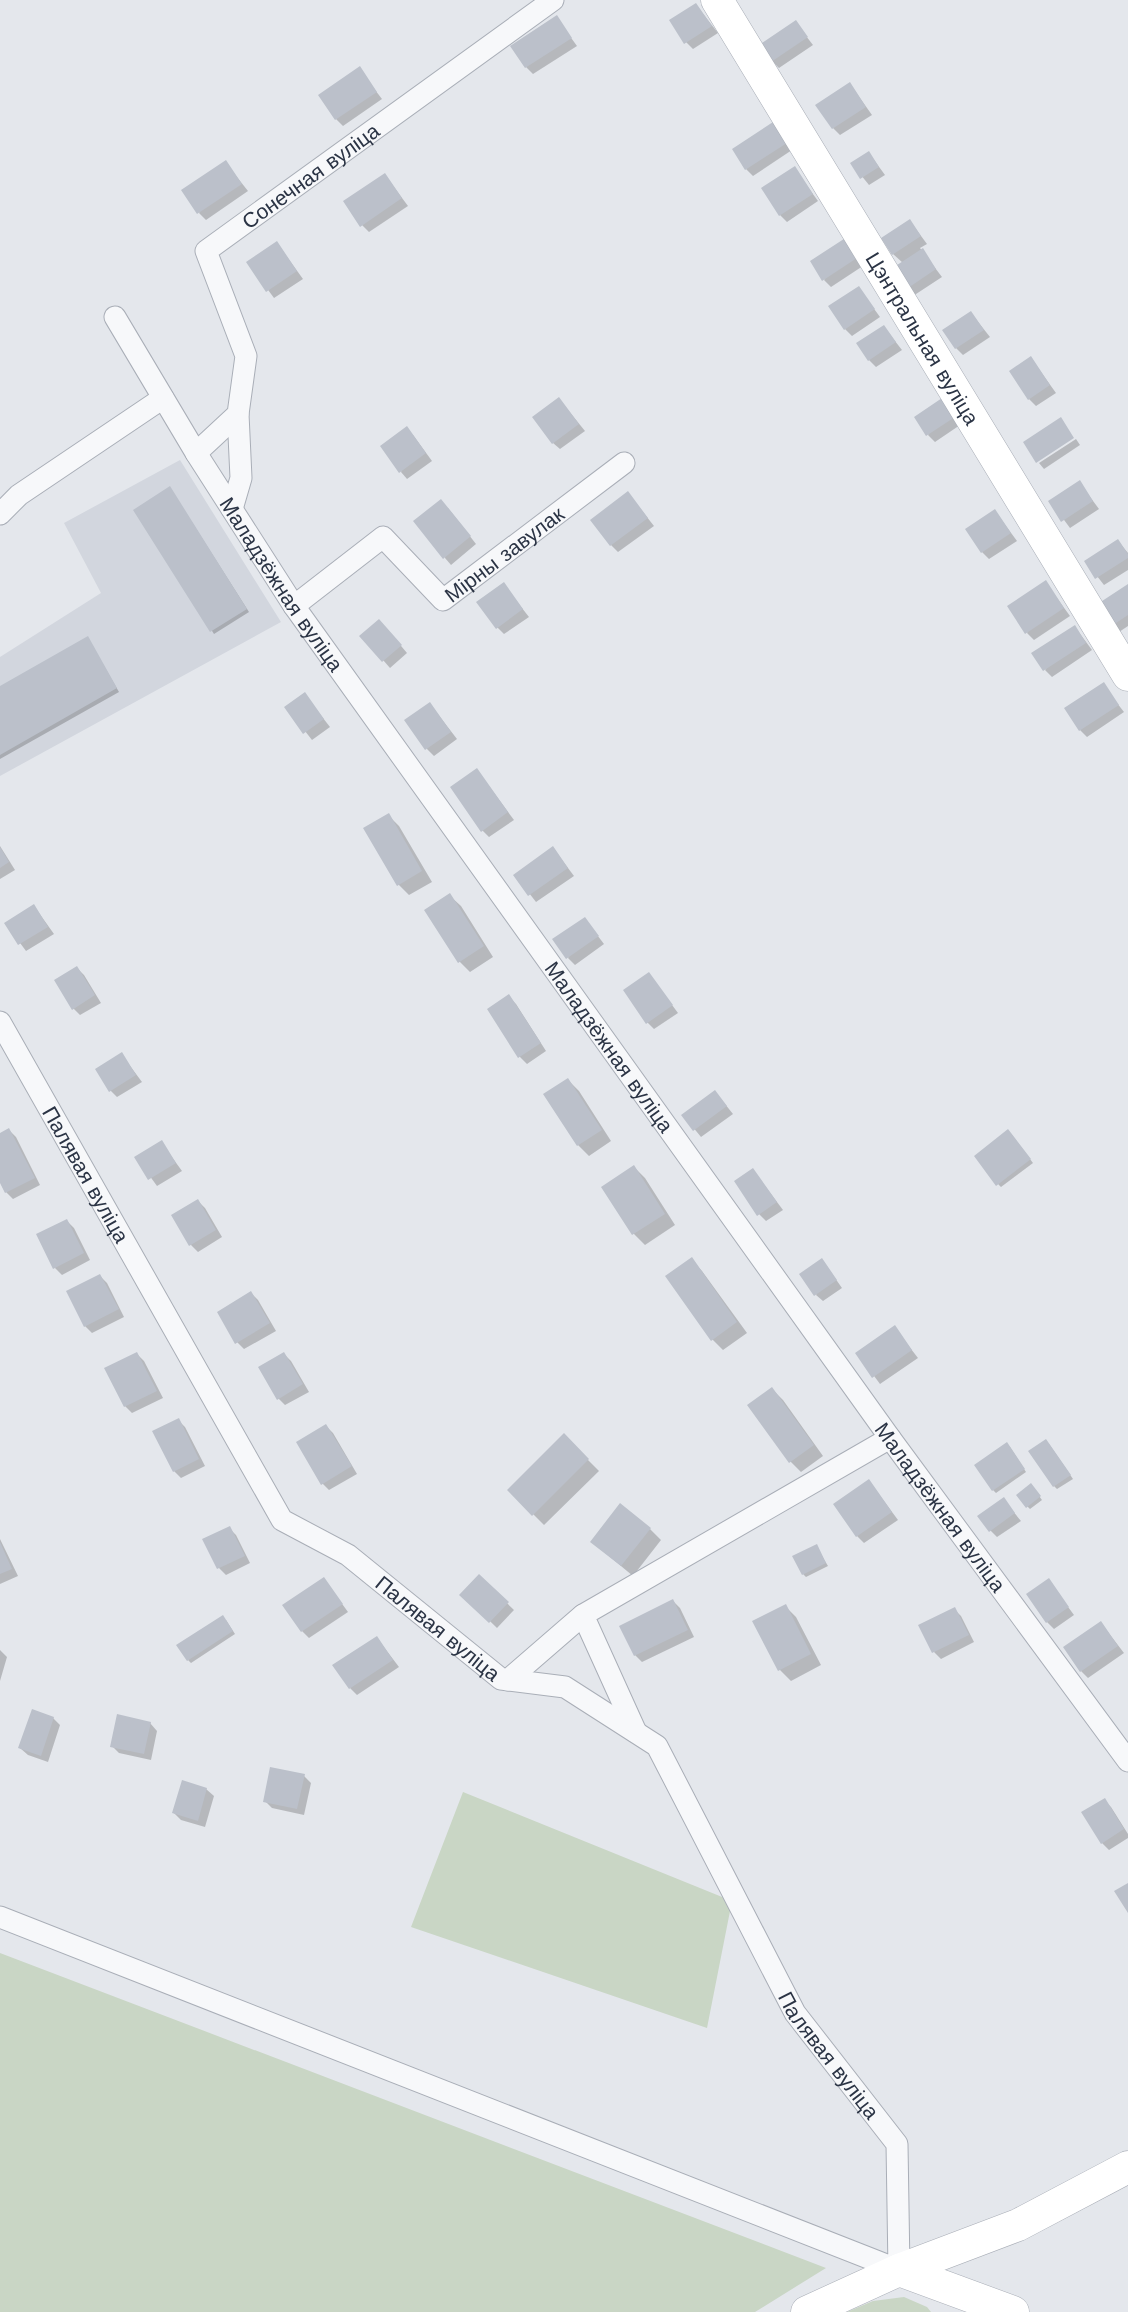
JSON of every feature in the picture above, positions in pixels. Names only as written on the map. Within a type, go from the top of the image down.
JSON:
[{"type":"street","name":"Сонечная вуліца","points":[[232,509],[241,478],[238,414],[246,356],[206,251],[553,0]]},
{"type":"street","name":"Цэнтральная вуліца","points":[[717,0],[1128,675]]},
{"type":"street","name":"Маладзёжная вуліца","points":[[114,317],[196,453],[294,606],[890,1438],[1128,1761]]},
{"type":"street","points":[[0,514],[19,495],[163,398]]},
{"type":"street","points":[[196,453],[238,414]]},
{"type":"street","name":"Мірны завулак","points":[[294,606],[383,537],[443,600],[624,463]]},
{"type":"street","name":"Палявая вуліца","points":[[0,1022],[282,1520],[348,1555],[501,1679],[565,1686],[657,1746],[794,2013],[897,2144],[899,2270]]},
{"type":"street","points":[[508,1679],[583,1615],[890,1438]]},
{"type":"street","points":[[583,1615],[636,1732]]},
{"type":"street","points":[[0,1917],[899,2270],[1013,2312]]},
{"type":"street","points":[[807,2312],[899,2270],[1018,2225],[1128,2167]]},
{"type":"shaded area","points":[[180,460],[281,622],[0,776],[0,657],[101,593],[64,523]]},
{"type":"green space","points":[[463,1792],[732,1901],[707,2028],[411,1927]]},
{"type":"green space","points":[[0,1953],[826,2268],[755,2312],[0,2312]]},
{"type":"green space","points":[[904,2297],[927,2307],[931,2312],[847,2312],[873,2301]]},
{"type":"building","points":[[696,3],[712,26],[684,44],[669,20]]},
{"type":"building","points":[[557,15],[572,38],[525,68],[510,46]]},
{"type":"building","points":[[796,20],[808,37],[771,62],[759,45]]},
{"type":"building","points":[[360,66],[377,92],[335,120],[318,95]]},
{"type":"building","points":[[850,82],[866,107],[832,129],[815,105]]},
{"type":"building","points":[[773,122],[787,143],[745,170],[732,149]]},
{"type":"building","points":[[869,151],[879,167],[860,179],[850,163]]},
{"type":"building","points":[[226,160],[242,184],[197,214],[181,190]]},
{"type":"building","points":[[795,166],[813,194],[779,216],[761,188]]},
{"type":"building","points":[[385,173],[402,198],[360,227],[343,201]]},
{"type":"building","points":[[910,219],[921,236],[892,255],[881,238]]},
{"type":"building","points":[[850,235],[863,254],[822,281],[810,261]]},
{"type":"building","points":[[277,241],[297,271],[266,292],[246,262]]},
{"type":"building","points":[[923,248],[936,269],[905,290],[891,269]]},
{"type":"building","points":[[859,286],[875,309],[844,330],[828,306]]},
{"type":"building","points":[[971,311],[984,330],[955,349],[942,330]]},
{"type":"building","points":[[884,325],[896,342],[868,361],[856,343]]},
{"type":"building","points":[[1031,356],[1050,385],[1028,400],[1009,371]]},
{"type":"building","points":[[945,396],[958,415],[926,436],[914,417]]},
{"type":"building","points":[[559,397],[579,424],[552,444],[532,417]]},
{"type":"building","points":[[1061,417],[1074,438],[1036,463],[1023,442]]},
{"type":"building","points":[[407,426],[426,453],[399,473],[380,446]]},
{"type":"building","points":[[1080,480],[1093,501],[1061,522],[1048,501]]},
{"type":"building","points":[[170,486],[247,609],[210,632],[133,510]]},
{"type":"building","points":[[628,491],[648,518],[610,546],[590,520]]},
{"type":"building","points":[[441,499],[471,536],[443,559],[413,521]]},
{"type":"building","points":[[995,509],[1011,533],[981,553],[965,529]]},
{"type":"building","points":[[1118,539],[1128,558],[1095,579],[1084,561]]},
{"type":"building","points":[[1046,580],[1064,608],[1025,634],[1007,606]]},
{"type":"building","points":[[504,582],[523,609],[496,629],[476,602]]},
{"type":"building","points":[[1128,584],[1128,615],[1110,627],[1096,605]]},
{"type":"building","points":[[379,619],[402,645],[382,662],[359,636]]},
{"type":"building","points":[[1075,625],[1086,643],[1043,671],[1031,653]]},
{"type":"building","points":[[88,636],[117,688],[0,755],[0,686]]},
{"type":"building","points":[[1104,682],[1119,705],[1079,731],[1064,708]]},
{"type":"building","points":[[305,692],[324,719],[303,734],[284,707]]},
{"type":"building","points":[[430,702],[451,732],[425,750],[404,720]]},
{"type":"building","points":[[477,768],[508,812],[481,832],[450,787]]},
{"type":"building","points":[[389,813],[422,871],[397,886],[363,828]]},
{"type":"building","points":[[553,846],[568,868],[528,896],[513,875]]},
{"type":"building","points":[[0,847],[9,862],[0,868]]},
{"type":"building","points":[[450,893],[484,946],[458,963],[424,910]]},
{"type":"building","points":[[34,904],[48,927],[18,945],[4,923]]},
{"type":"building","points":[[585,917],[599,936],[566,959],[552,939]]},
{"type":"building","points":[[77,966],[95,995],[72,1010],[54,980]]},
{"type":"building","points":[[649,972],[673,1005],[646,1024],[623,990]]},
{"type":"building","points":[[509,994],[541,1043],[518,1058],[487,1009]]},
{"type":"building","points":[[122,1052],[136,1075],[109,1092],[95,1069]]},
{"type":"building","points":[[568,1078],[602,1130],[577,1146],[543,1094]]},
{"type":"building","points":[[715,1090],[727,1106],[693,1131],[681,1115]]},
{"type":"building","points":[[9,1128],[35,1178],[5,1193],[0,1183],[0,1133]]},
{"type":"building","points":[[1008,1129],[1031,1159],[996,1186],[974,1156]]},
{"type":"building","points":[[162,1140],[176,1163],[148,1180],[134,1157]]},
{"type":"building","points":[[634,1165],[665,1214],[632,1235],[601,1187]]},
{"type":"building","points":[[753,1168],[777,1202],[757,1216],[734,1181]]},
{"type":"building","points":[[198,1199],[216,1230],[189,1246],[171,1215]]},
{"type":"building","points":[[67,1219],[84,1253],[53,1269],[36,1234]]},
{"type":"building","points":[[692,1257],[737,1322],[711,1341],[665,1276]]},
{"type":"building","points":[[822,1258],[837,1280],[814,1296],[799,1274]]},
{"type":"building","points":[[100,1274],[119,1309],[84,1327],[66,1291]]},
{"type":"building","points":[[251,1291],[270,1323],[235,1344],[217,1312]]},
{"type":"building","points":[[895,1325],[912,1350],[872,1378],[855,1353]]},
{"type":"building","points":[[137,1352],[157,1391],[124,1407],[104,1368]]},
{"type":"building","points":[[284,1352],[303,1384],[277,1400],[258,1367]]},
{"type":"building","points":[[772,1387],[814,1445],[789,1463],[747,1405]]},
{"type":"building","points":[[179,1418],[199,1459],[173,1472],[152,1431]]},
{"type":"building","points":[[326,1424],[352,1466],[321,1485],[296,1442]]},
{"type":"building","points":[[564,1433],[589,1459],[532,1516],[507,1490]]},
{"type":"building","points":[[1046,1439],[1071,1475],[1053,1487],[1028,1451]]},
{"type":"building","points":[[1007,1442],[1025,1469],[992,1491],[974,1465]]},
{"type":"building","points":[[869,1479],[892,1512],[856,1537],[833,1504]]},
{"type":"building","points":[[1031,1483],[1041,1496],[1026,1508],[1016,1495]]},
{"type":"building","points":[[1004,1497],[1015,1513],[989,1532],[977,1516]]},
{"type":"building","points":[[620,1503],[651,1528],[621,1566],[590,1542]]},
{"type":"building","points":[[230,1526],[245,1556],[217,1569],[202,1539]]},
{"type":"building","points":[[0,1542],[12,1569],[0,1574]]},
{"type":"building","points":[[817,1544],[826,1563],[802,1575],[792,1556]]},
{"type":"building","points":[[479,1574],[509,1602],[489,1623],[459,1595]]},
{"type":"building","points":[[324,1577],[343,1604],[301,1632],[282,1605]]},
{"type":"building","points":[[1049,1578],[1069,1607],[1046,1623],[1026,1594]]},
{"type":"building","points":[[673,1599],[688,1630],[634,1656],[619,1626]]},
{"type":"building","points":[[786,1604],[811,1654],[778,1671],[752,1621]]},
{"type":"building","points":[[955,1607],[969,1635],[932,1653],[918,1625]]},
{"type":"building","points":[[223,1615],[233,1631],[187,1661],[176,1645]]},
{"type":"building","points":[[1101,1621],[1118,1646],[1080,1672],[1063,1647]]},
{"type":"building","points":[[377,1636],[393,1660],[349,1689],[332,1665]]},
{"type":"building","points":[[32,1709],[54,1717],[41,1756],[18,1748]]},
{"type":"building","points":[[117,1714],[151,1722],[144,1754],[110,1747]]},
{"type":"building","points":[[270,1767],[305,1774],[297,1809],[263,1802]]},
{"type":"building","points":[[182,1780],[207,1788],[198,1821],[172,1813]]},
{"type":"building","points":[[1105,1798],[1124,1829],[1101,1844],[1081,1812]]},
{"type":"building","points":[[1128,1883],[1128,1913],[1114,1891]]}]
